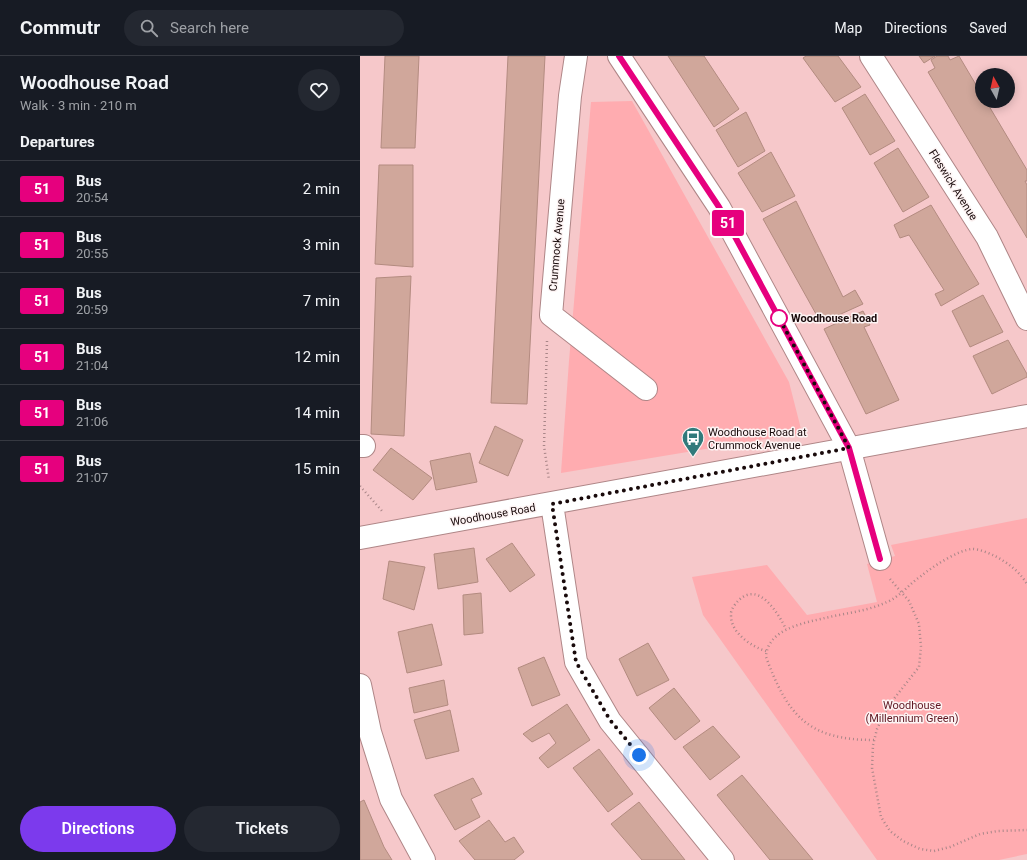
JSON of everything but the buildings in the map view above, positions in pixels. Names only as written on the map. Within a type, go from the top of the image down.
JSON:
[{"type":"street","name":"Crummock Avenue","points":[[551,315],[570,96],[576,56]]},
{"type":"street","points":[[619,56],[719,207],[849,448],[880,559]]},
{"type":"street","name":"Fleswick Avenue","points":[[871,56],[986,238],[1027,319]]},
{"type":"street","points":[[551,315],[646,389]]},
{"type":"street","name":"Woodhouse Road","points":[[360,538],[1027,416]]},
{"type":"street","points":[[552,504],[576,662],[610,720],[723,860]]},
{"type":"street","points":[[360,685],[370,732],[391,799],[424,860]]},
{"type":"path","points":[[551,315],[547,328],[544,446],[552,504]]},
{"type":"path","points":[[874,740],[851,740],[833,737],[802,720],[781,692],[766,657],[766,651],[774,640],[786,629],[799,624],[888,602],[902,593],[920,576],[951,556],[971,549],[986,552],[1009,564],[1027,584]]},
{"type":"path","points":[[902,593],[909,601],[919,624],[921,647],[919,667],[889,704],[877,729],[874,740],[872,768],[881,817],[890,831],[904,842],[920,849],[934,851],[950,847],[980,834],[998,830],[1027,830]]},
{"type":"path","points":[[766,651],[756,648],[744,639],[734,628],[730,616],[734,605],[743,597],[753,594],[763,598],[773,608],[786,629]]},
{"type":"green space","points":[[632,101],[789,382],[802,433],[561,473],[591,102]]},
{"type":"green space","name":"Woodhouse (Millennium Green)","points":[[1027,518],[1027,854],[999,860],[877,860],[703,615],[692,577],[767,565],[807,615],[877,602],[867,564],[895,556],[891,545]]},
{"type":"bus line","name":"51","points":[[619,56],[719,207],[849,448],[880,559]]},
{"type":"place","name":"Woodhouse Road","points":[[779,318]]},
{"type":"place","name":"Woodhouse Road at Crummock Avenue","points":[[693,458]]},
{"type":"route","points":[[639,755],[610,720],[576,662],[552,504],[849,448],[777,314],[779,318]]}]
